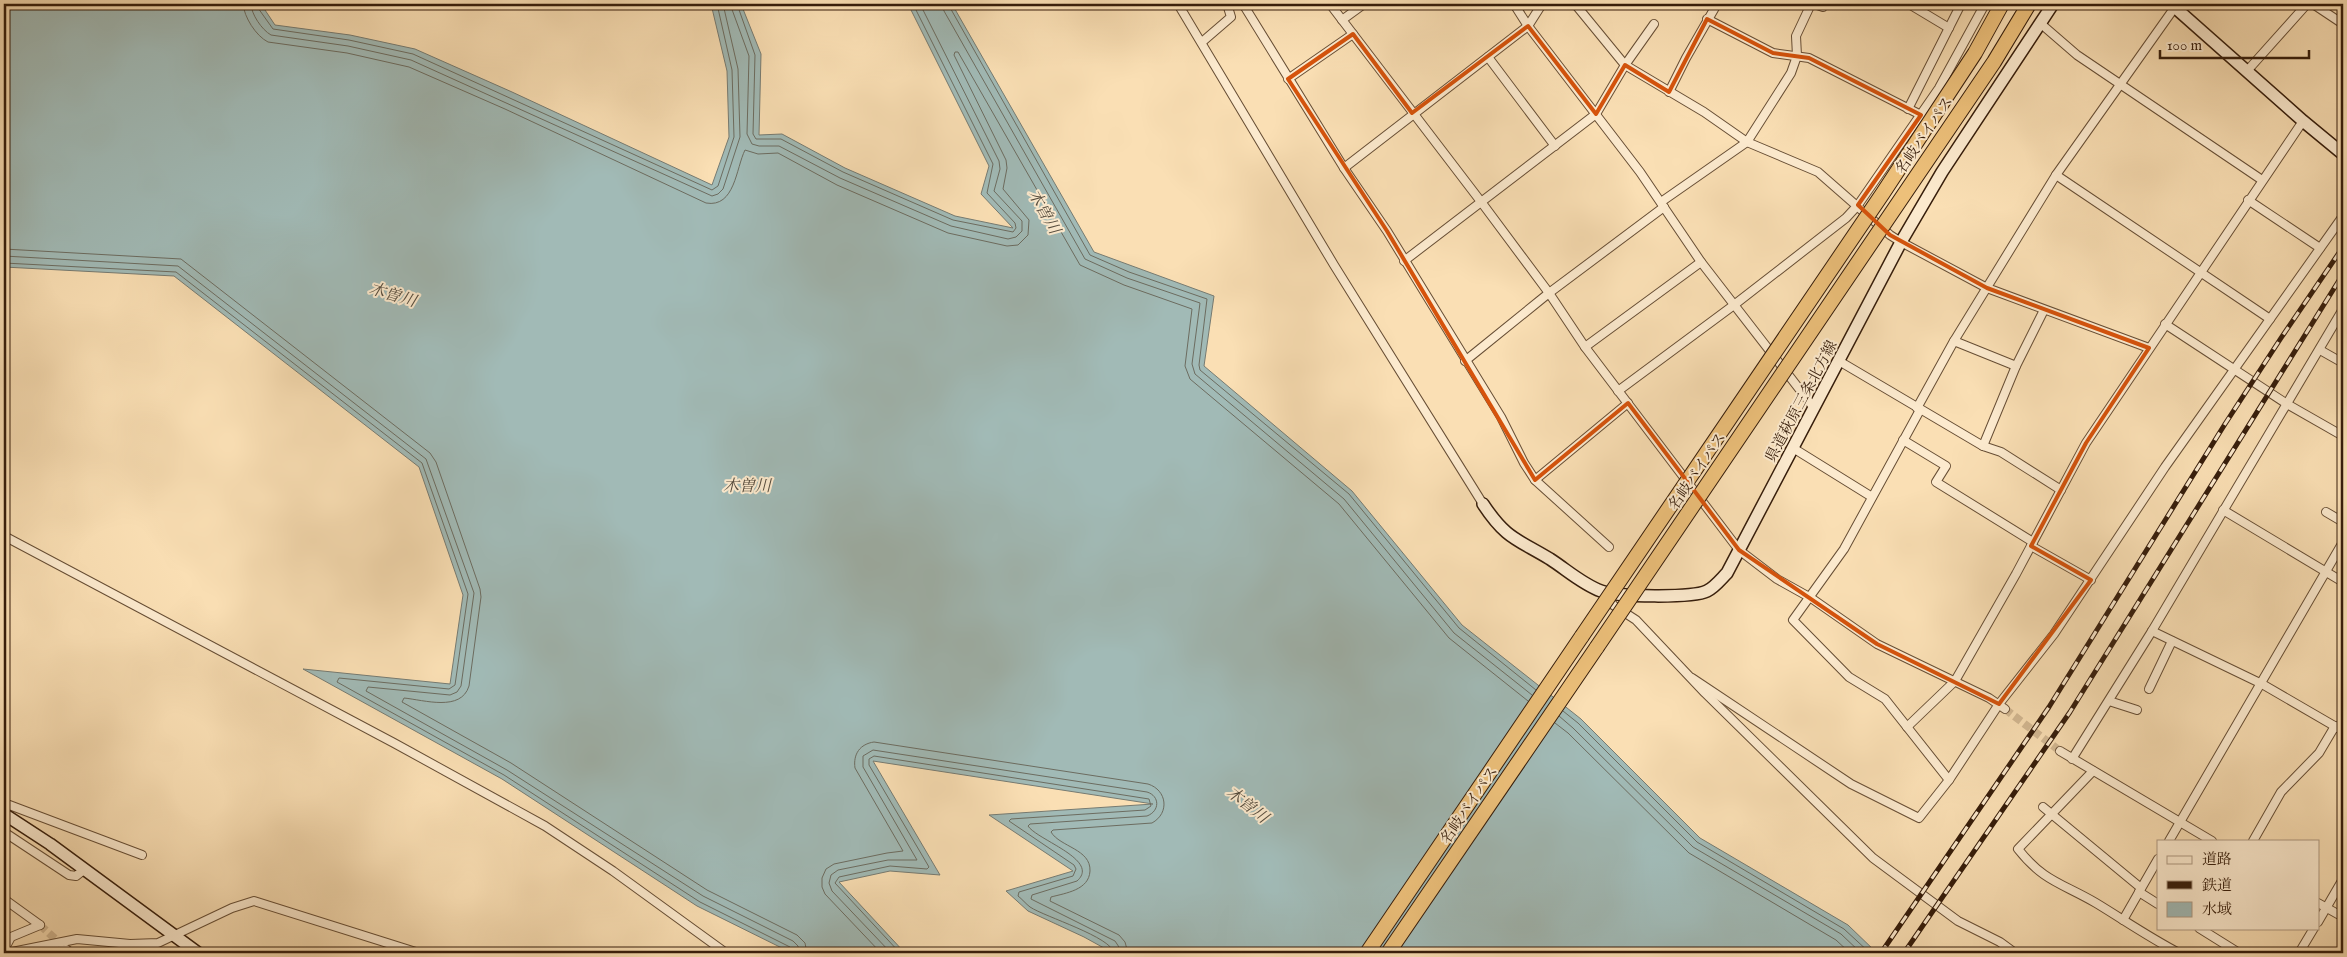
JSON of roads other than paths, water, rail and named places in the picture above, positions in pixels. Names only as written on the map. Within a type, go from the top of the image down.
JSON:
[{"type":"highway","name":"名岐バイパス","points":[[1367,953],[1883,193],[1975,53],[2002,4]]},
{"type":"highway","name":"名岐バイパス","points":[[1388,953],[1983,78],[2029,4]]},
{"type":"main road","name":"県道萩原三条北方線","points":[[1483,504],[1498,525],[1514,539],[1549,559],[1574,577],[1604,592],[1685,596],[1709,590],[1719,582],[1727,573],[1902,242],[1942,172],[2053,4]]},
{"type":"main road","points":[[2173,5],[2302,121],[2343,154]]},
{"type":"main road","points":[[4,814],[85,870],[198,953]]},
{"type":"street","points":[[1178,4],[1334,265],[1483,504]]},
{"type":"street","points":[[1202,42],[1231,17],[1226,4]]},
{"type":"street","points":[[1243,4],[1344,168],[1387,231],[1501,417],[1535,480],[1609,547]]},
{"type":"street","points":[[1330,4],[1482,203],[1549,293],[1618,391],[1739,550],[1776,578],[1810,598],[1877,644],[1955,681],[2002,706]]},
{"type":"street","points":[[1342,20],[1364,4]]},
{"type":"street","points":[[1514,4],[1528,26],[1663,204],[1702,262],[1814,408]]},
{"type":"street","points":[[1344,168],[1412,113],[1528,26],[1542,4]]},
{"type":"street","points":[[1575,4],[1625,65],[1704,112],[1747,142],[1818,172],[1890,235],[1986,288],[2149,348]]},
{"type":"street","points":[[1669,92],[1707,19],[1717,4]]},
{"type":"street","points":[[1465,361],[1663,204],[1747,142],[1791,73],[1797,56],[1796,36],[1812,4],[1823,7],[1825,4]]},
{"type":"street","points":[[1909,4],[1950,28]]},
{"type":"street","points":[[1908,109],[1961,4]]},
{"type":"street","points":[[2247,71],[2307,4]]},
{"type":"street","points":[[2313,4],[2343,24]]},
{"type":"street","points":[[1949,780],[1885,699],[1849,677],[1793,620],[1844,549],[1954,341],[1986,288],[2056,175],[2120,85],[2173,5]]},
{"type":"street","points":[[1618,391],[1734,305],[1846,218],[1858,206],[1922,115],[1957,57],[1984,6]]},
{"type":"street","points":[[1707,19],[1773,53],[1809,58],[1922,115]]},
{"type":"street","points":[[2040,23],[2076,55],[2262,180]]},
{"type":"street","points":[[1404,261],[1596,114],[1625,65],[1654,24]]},
{"type":"street","points":[[1288,79],[1353,34]]},
{"type":"street","points":[[1488,57],[1555,146]]},
{"type":"street","points":[[1907,727],[1955,681],[2086,443],[2302,121]]},
{"type":"street","points":[[2056,175],[2270,319]]},
{"type":"street","points":[[2248,200],[2320,248]]},
{"type":"street","points":[[1692,678],[1851,784],[1919,818],[1949,780],[2054,634],[2165,467],[2343,216]]},
{"type":"street","points":[[1586,347],[1702,262]]},
{"type":"street","points":[[2072,759],[2152,631],[2343,309]]},
{"type":"street","points":[[1983,446],[2016,366],[2044,310]]},
{"type":"street","points":[[2165,324],[2287,404],[2343,436]]},
{"type":"street","points":[[1954,341],[2016,366]]},
{"type":"street","points":[[2320,350],[2343,363]]},
{"type":"street","points":[[1839,362],[1983,446],[2001,452],[2061,490]]},
{"type":"street","points":[[1535,480],[1628,403]]},
{"type":"street","points":[[1903,440],[1946,466],[1936,482],[2091,580]]},
{"type":"street","points":[[1792,448],[1872,497]]},
{"type":"street","points":[[2223,510],[2343,582]]},
{"type":"street","points":[[2326,512],[2343,522]]},
{"type":"street","points":[[4,536],[394,743],[545,826],[613,871],[726,953]]},
{"type":"street","points":[[2170,840],[2343,542]]},
{"type":"street","points":[[1604,592],[1613,605],[1636,620],[1808,796],[1873,858],[1958,921],[2000,942],[2015,953]]},
{"type":"street","points":[[2152,631],[2262,684],[2343,731]]},
{"type":"street","points":[[2149,689],[2172,641]]},
{"type":"street","points":[[2109,701],[2137,710]]},
{"type":"street","points":[[2254,840],[2281,792],[2319,753],[2335,726]]},
{"type":"street","points":[[2060,751],[2210,840]]},
{"type":"street","points":[[2093,771],[2018,849],[2031,866],[2045,877],[2082,894],[2179,953]]},
{"type":"street","points":[[4,803],[142,855]]},
{"type":"street","points":[[2043,807],[2157,903]]},
{"type":"street","points":[[4,832],[69,874],[76,876],[85,870]]},
{"type":"street","points":[[2123,920],[2157,861]]},
{"type":"street","points":[[2320,919],[2343,879]]},
{"type":"street","points":[[4,900],[40,925],[11,937],[4,950]]},
{"type":"street","points":[[7,953],[77,939],[130,944],[158,943],[232,908],[254,901],[419,953]]},
{"type":"street","points":[[2320,904],[2343,917]]},
{"type":"street","points":[[2202,930],[2239,953]]},
{"type":"street","points":[[2299,953],[2313,930]]},
{"type":"street","points":[[46,953],[66,949],[71,953]]},
{"type":"water","name":"木曽川","points":[[4,4],[261,4],[275,25],[350,35],[415,49],[712,185],[729,137],[727,71],[711,4],[741,4],[761,54],[759,135],[782,134],[845,168],[955,216],[1013,228],[981,194],[989,166],[908,4],[952,4],[1094,252],[1214,296],[1204,366],[1352,491],[1462,625],[1581,719],[1700,838],[1848,925],[1877,953],[1113,953],[1028,911],[1006,891],[1073,871],[989,815],[1153,804],[873,761],[940,875],[890,871],[839,882],[905,953],[792,953],[697,906],[502,779],[303,669],[450,684],[463,595],[419,467],[174,276],[4,267]]},
{"type":"tunnel","points":[[2005,709],[2060,751]]},
{"type":"tunnel","points":[[40,925],[63,946]]},
{"type":"railway","points":[[1881,953],[2049,707],[2225,424],[2343,247]]},
{"type":"railway","points":[[1904,953],[2070,712],[2343,274]]}]
